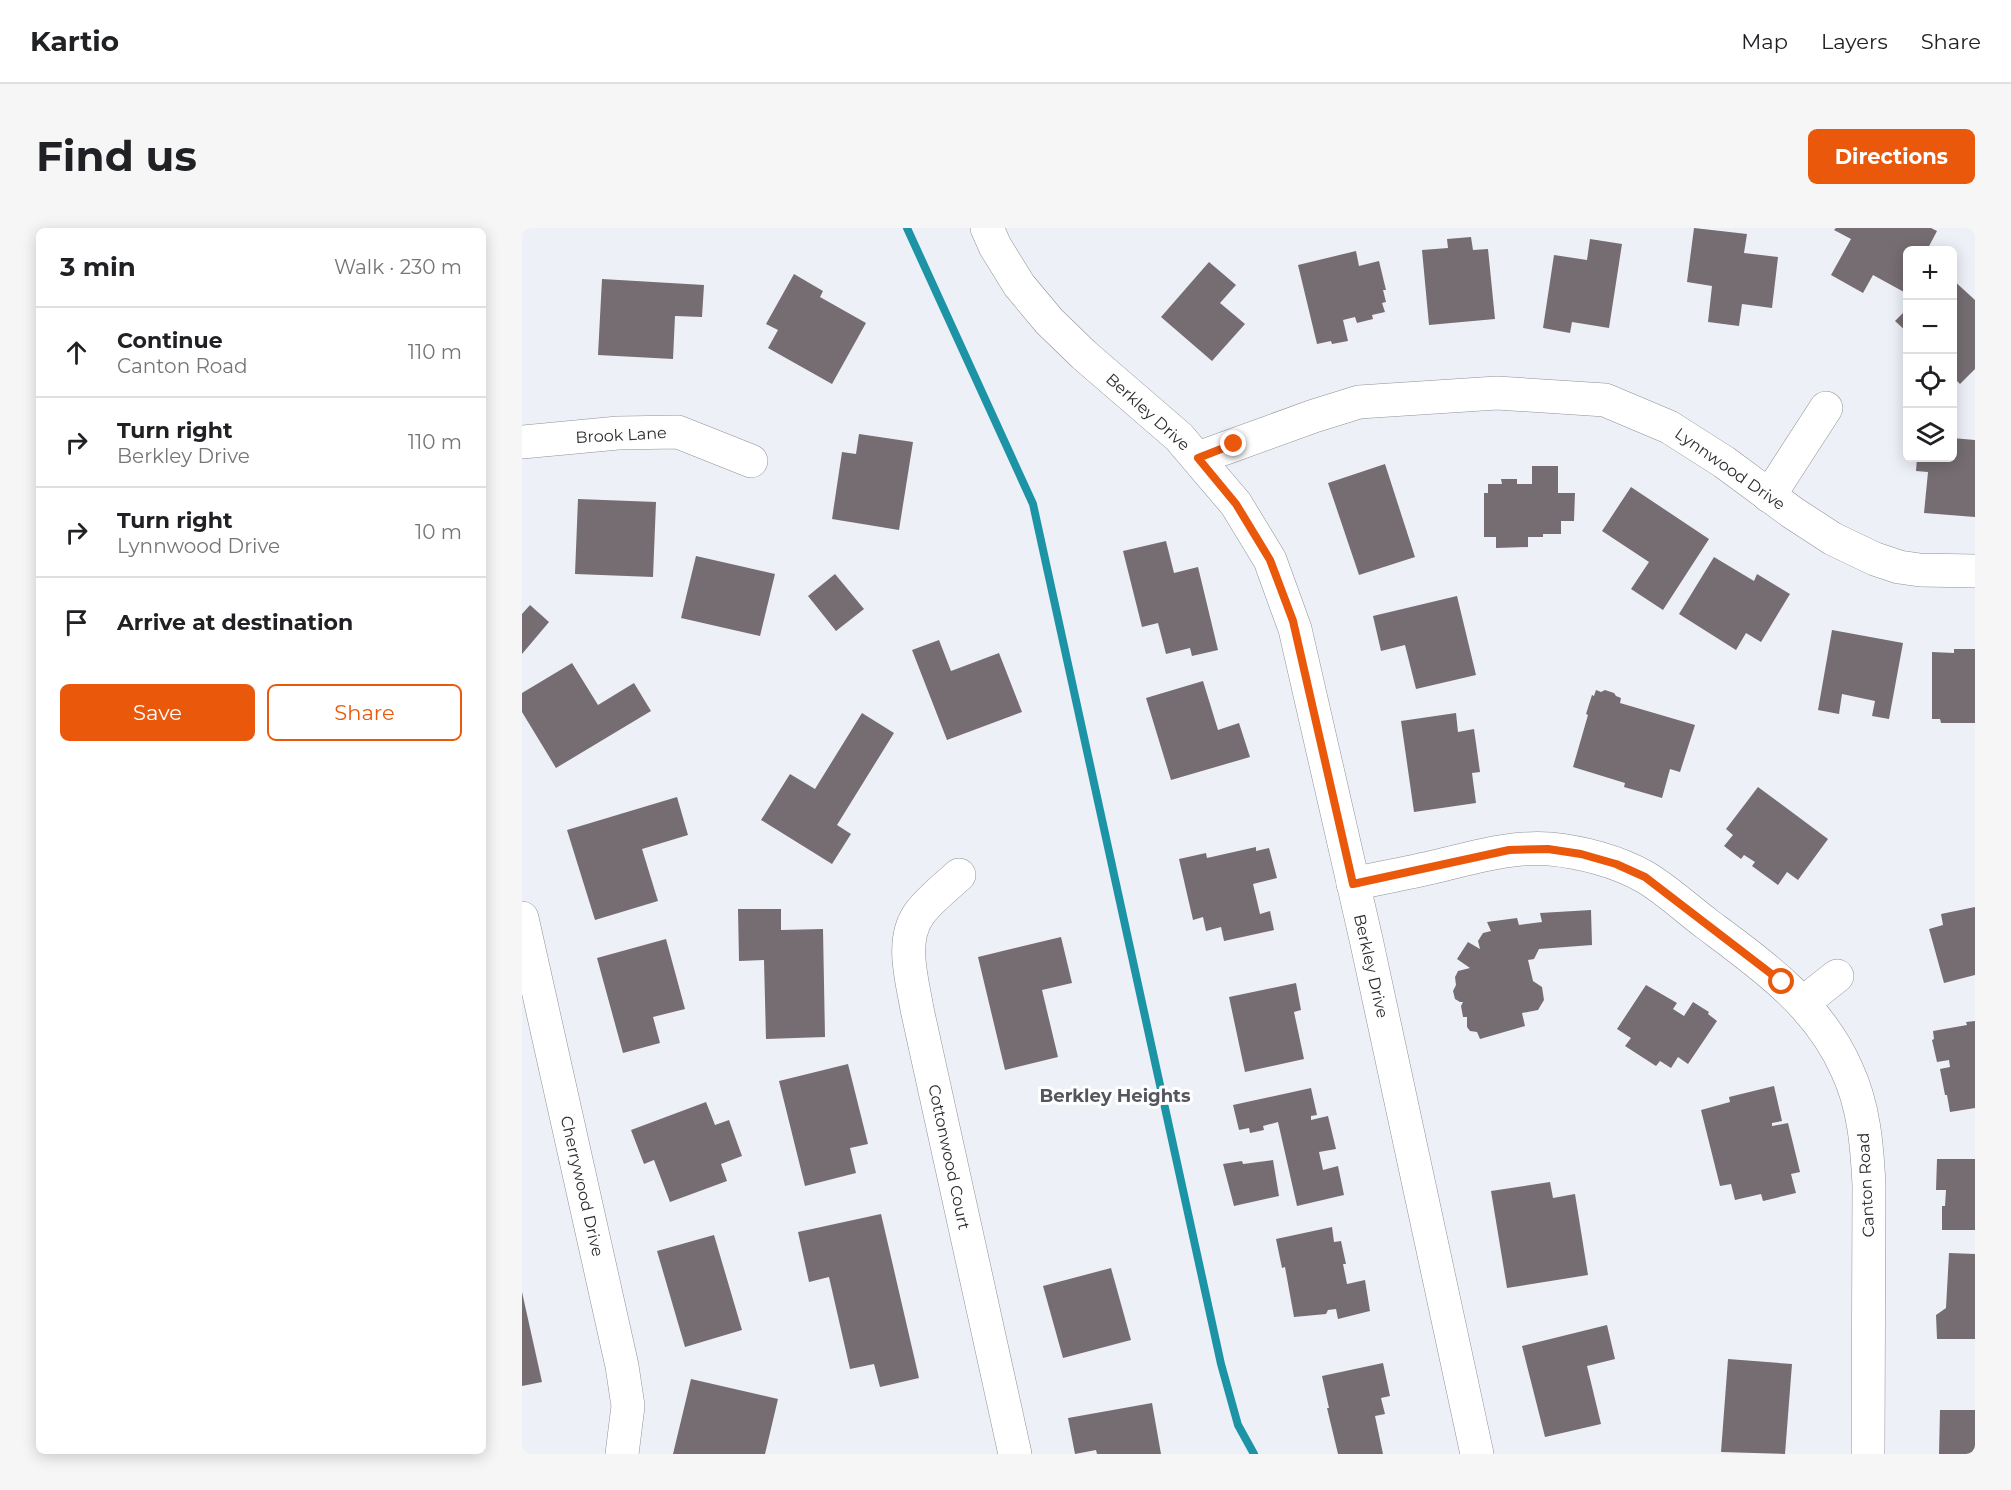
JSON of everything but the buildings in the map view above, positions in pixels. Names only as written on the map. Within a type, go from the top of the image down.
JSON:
[{"type":"street","name":"Berkley Drive","points":[[987,228],[1019,285],[1049,321],[1084,355],[1179,437],[1236,504],[1270,560],[1293,621],[1353,884],[1477,1454]]},
{"type":"street","name":"Lynnwood Drive","points":[[1198,458],[1359,402],[1497,393],[1605,400],[1669,427],[1724,462],[1769,496],[1833,539],[1875,559],[1899,567],[1920,570],[1975,571]]},
{"type":"street","points":[[1769,496],[1826,408]]},
{"type":"street","name":"Brook Lane","points":[[522,442],[618,434],[678,432],[751,461]]},
{"type":"street","name":"Canton Road","points":[[1353,884],[1509,850],[1548,849],[1581,854],[1616,864],[1645,877],[1762,965],[1803,1003],[1825,1032],[1848,1070],[1861,1111],[1867,1148],[1869,1185],[1868,1454]]},
{"type":"street","name":"Cottonwood Court","points":[[959,875],[919,914],[909,937],[909,964],[1014,1454]]},
{"type":"street","name":"Cherrywood Drive","points":[[522,918],[622,1366],[628,1406],[622,1454]]},
{"type":"street","points":[[1803,1003],[1837,976]]},
{"type":"waterway","points":[[907,228],[1033,504],[1221,1364],[1238,1425],[1254,1454]]},
{"type":"district","name":"Berkley Heights","points":[[1115,1096]]},
{"type":"route","points":[[1234,444],[1198,458],[1236,504],[1270,560],[1293,621],[1353,884],[1509,850],[1548,849],[1581,854],[1616,864],[1645,877],[1782,982]]}]
